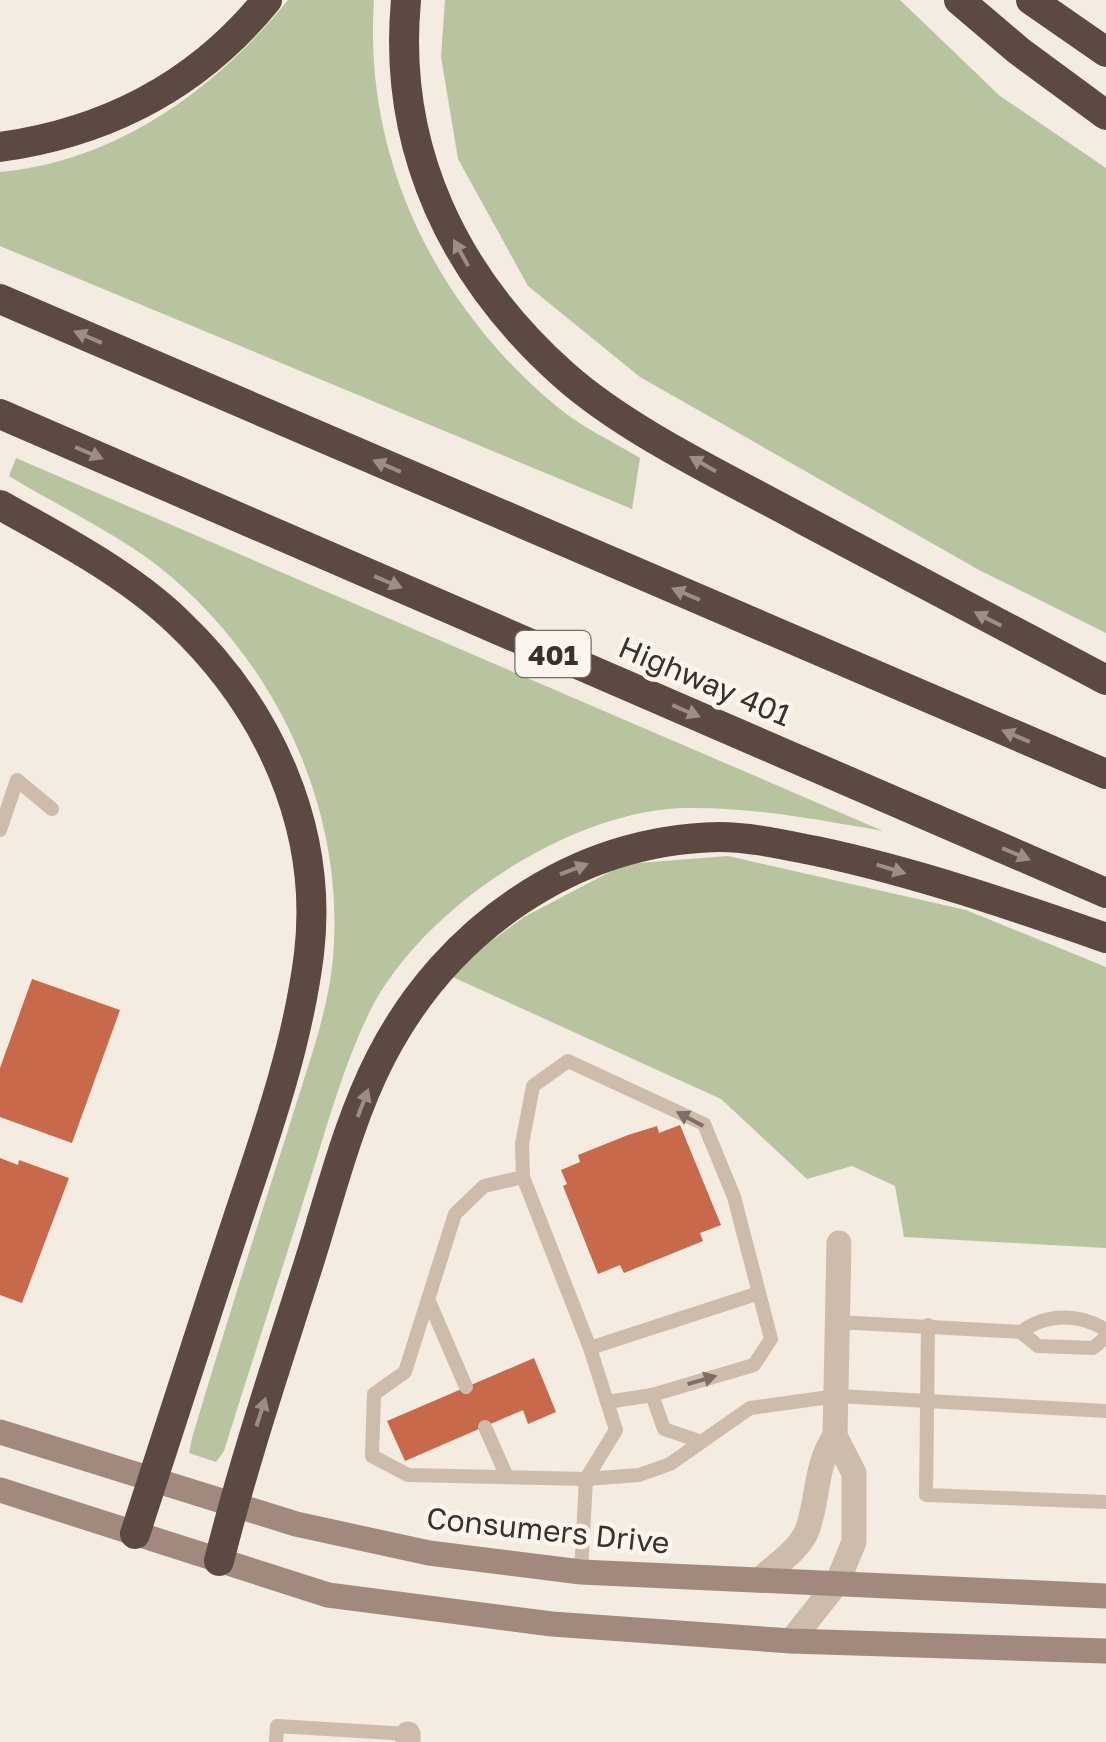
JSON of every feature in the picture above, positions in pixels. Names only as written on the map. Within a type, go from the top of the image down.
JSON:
[{"type":"highway","points":[[0,147],[94,127],[134,111],[218,51],[267,0]]},
{"type":"highway","points":[[406,0],[401,56],[409,118],[426,179],[461,256],[512,324],[567,378],[741,486],[1106,680]]},
{"type":"highway","points":[[959,0],[1019,52],[1106,115]]},
{"type":"highway","points":[[1031,0],[1106,52]]},
{"type":"highway","points":[[0,300],[1106,774]]},
{"type":"highway","name":"Highway 401","points":[[0,414],[1106,893]]},
{"type":"highway","points":[[0,505],[124,581],[176,620],[249,706],[281,763],[304,828],[310,950],[299,1016],[272,1119],[136,1534]]},
{"type":"highway","points":[[219,1561],[350,1136],[380,1059],[410,1006],[443,966],[517,899],[555,876],[616,853],[667,841],[722,837],[870,862],[1106,938]]},
{"type":"main road","name":"Consumers Drive","points":[[0,1432],[233,1506],[428,1553],[581,1572],[1106,1596]]},
{"type":"main road","points":[[0,1490],[328,1594],[552,1624],[791,1641],[1106,1651]]},
{"type":"street","points":[[760,1580],[800,1543],[808,1529],[822,1454],[835,1436],[840,1244]]},
{"type":"street","points":[[791,1641],[837,1583],[854,1542],[854,1472],[835,1436]]},
{"type":"lane","points":[[0,830],[17,780],[52,809]]},
{"type":"lane","points":[[581,1572],[586,1478],[616,1430],[607,1402],[590,1348],[523,1177],[522,1144],[533,1086],[568,1061],[704,1124],[734,1197],[771,1339],[754,1364],[652,1395],[607,1402]]},
{"type":"lane","points":[[523,1177],[484,1186],[455,1214],[405,1372],[374,1394],[372,1456],[408,1475],[639,1475],[670,1464],[750,1408],[838,1396],[1106,1412]]},
{"type":"lane","points":[[590,1348],[759,1293]]},
{"type":"lane","points":[[428,1299],[466,1387]]},
{"type":"lane","points":[[838,1322],[1021,1332],[1038,1346],[1056,1347],[1092,1348],[1106,1333],[1089,1319],[1039,1319],[1021,1332]]},
{"type":"lane","points":[[928,1325],[926,1495],[1106,1502]]},
{"type":"lane","points":[[652,1395],[664,1429],[699,1441]]},
{"type":"lane","points":[[484,1427],[507,1476]]},
{"type":"lane","points":[[276,1742],[277,1726],[408,1738]]},
{"type":"green space","points":[[288,0],[374,0],[374,58],[381,115],[395,171],[415,224],[442,274],[475,322],[512,365],[564,413],[640,458],[632,509],[0,246],[0,172],[84,153],[160,116],[229,63]]},
{"type":"green space","points":[[445,0],[900,0],[1000,96],[1106,168],[1106,633],[979,570],[640,377],[528,286],[458,159],[441,57]]},
{"type":"green space","points":[[16,458],[883,831],[736,810],[687,808],[642,813],[596,826],[549,846],[461,903],[424,937],[393,974],[369,1013],[350,1058],[224,1451],[216,1462],[189,1453],[326,1001],[333,958],[334,902],[328,847],[314,793],[294,741],[268,691],[237,645],[200,603],[158,566],[9,476]]},
{"type":"green space","points":[[728,856],[966,910],[1106,967],[1106,1248],[904,1237],[895,1186],[852,1166],[807,1179],[721,1099],[446,974],[524,917],[625,864]]},
{"type":"building","points":[[32,979],[120,1010],[72,1143],[0,1117],[0,1068]]},
{"type":"building","points":[[680,1125],[721,1225],[700,1233],[703,1241],[624,1273],[620,1265],[598,1274],[563,1186],[567,1184],[561,1170],[580,1162],[578,1155],[628,1135],[657,1126],[659,1133]]},
{"type":"building","points":[[0,1158],[18,1165],[19,1160],[69,1178],[22,1303],[0,1295]]},
{"type":"building","points":[[534,1358],[556,1412],[528,1424],[523,1410],[405,1461],[387,1421]]}]
